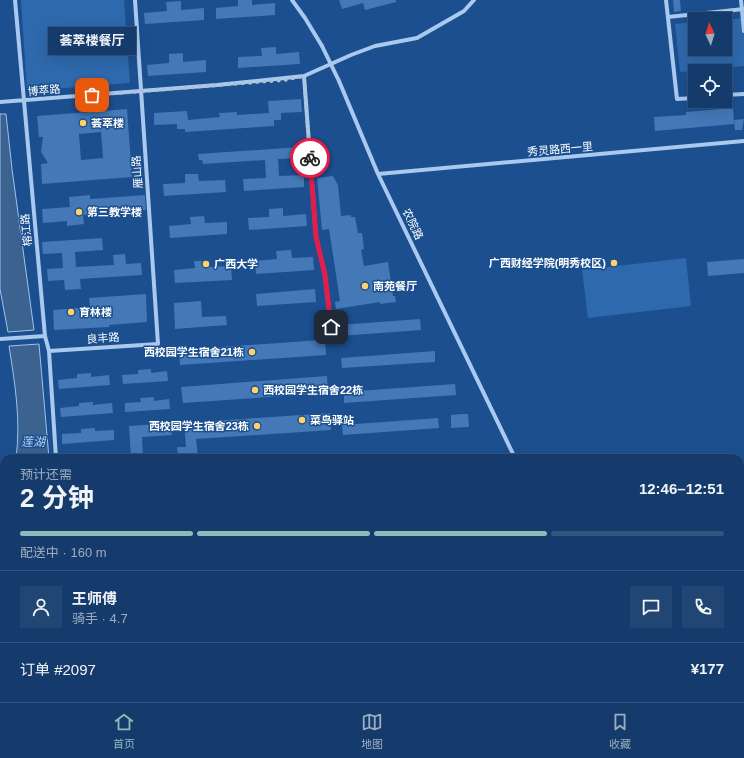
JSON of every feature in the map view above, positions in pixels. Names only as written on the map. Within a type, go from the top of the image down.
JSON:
[{"type":"street","name":"榕江路","points":[[15,0],[45,336],[48,351],[56,454]]},
{"type":"street","name":"雁山路","points":[[135,0],[158,344]]},
{"type":"street","name":"农院路","points":[[292,0],[322,46],[339,81],[378,174],[513,454]]},
{"type":"street","name":"博萃路","points":[[0,102],[284,80],[304,76],[375,46],[417,38],[464,11],[474,0]]},
{"type":"street","points":[[666,0],[677,99],[688,98]]},
{"type":"street","points":[[741,0],[744,31]]},
{"type":"street","points":[[668,17],[743,9]]},
{"type":"street","points":[[304,76],[316,237],[325,275],[331,327]]},
{"type":"street","points":[[732,95],[744,94]]},
{"type":"street","name":"秀灵路西一里","points":[[378,174],[744,141]]},
{"type":"street","points":[[0,340],[45,336]]},
{"type":"street","name":"良丰路","points":[[48,351],[158,344]]},
{"type":"street","points":[[0,489],[0,499]]},
{"type":"shaded area","points":[[21,0],[124,0],[130,83],[27,91]]},
{"type":"shaded area","points":[[744,18],[744,66],[732,67],[732,64],[688,64],[688,71],[680,72],[675,24],[688,23],[688,56],[732,56],[732,19]]},
{"type":"shaded area","points":[[686,258],[691,306],[588,318],[582,270]]},
{"type":"water","points":[[0,114],[6,114],[34,330],[8,332],[0,289]]},
{"type":"water","name":"莲湖","points":[[39,344],[49,454],[16,454],[18,416],[9,346]]},
{"type":"building","points":[[238,0],[252,0],[252,5],[275,3],[275,15],[216,19],[216,8],[238,6]]},
{"type":"building","points":[[339,0],[396,0],[396,2],[365,10],[363,3],[342,9]]},
{"type":"building","points":[[673,0],[680,0],[681,11],[674,12]]},
{"type":"building","points":[[181,1],[181,10],[204,8],[204,20],[145,24],[144,13],[167,11],[166,2]]},
{"type":"building","points":[[276,47],[276,54],[299,52],[300,64],[238,68],[238,57],[262,56],[261,48]]},
{"type":"building","points":[[183,53],[183,62],[206,60],[206,72],[148,76],[147,65],[169,63],[169,54]]},
{"type":"building","points":[[301,99],[302,112],[281,113],[281,120],[274,120],[274,126],[185,132],[185,129],[177,129],[177,124],[154,125],[154,113],[187,111],[188,120],[220,117],[219,113],[237,112],[237,115],[269,113],[268,101]]},
{"type":"building","points":[[733,108],[734,124],[655,131],[654,117],[686,115],[686,112]]},
{"type":"building","points":[[127,109],[132,177],[42,184],[41,164],[48,163],[41,152],[43,137],[39,137],[37,116]],"holes":[[[101,132],[103,158],[81,160],[79,134]]]},
{"type":"building","points":[[744,119],[742,130],[735,130],[734,120]]},
{"type":"building","points":[[300,147],[304,153],[297,155],[297,158],[278,159],[279,176],[304,175],[304,187],[244,191],[243,179],[266,178],[265,160],[203,164],[202,160],[199,160],[198,154]]},
{"type":"building","points":[[185,174],[198,174],[199,181],[225,180],[226,192],[164,196],[163,184],[185,183]]},
{"type":"building","points":[[333,176],[338,185],[341,216],[351,215],[351,217],[355,217],[358,233],[362,233],[364,249],[361,250],[364,266],[388,262],[393,296],[395,296],[396,302],[380,304],[380,302],[336,309],[335,302],[340,301],[329,229],[322,230],[317,178]]},
{"type":"building","name":"第三教学楼","points":[[90,195],[90,199],[145,195],[146,210],[83,215],[84,224],[67,226],[67,221],[43,223],[42,209],[70,207],[69,197]]},
{"type":"building","points":[[283,208],[283,216],[306,214],[307,226],[249,230],[248,218],[269,217],[269,209]]},
{"type":"building","points":[[204,216],[205,223],[227,222],[227,234],[170,238],[169,226],[191,224],[190,217]]},
{"type":"building","points":[[102,238],[103,250],[75,252],[76,267],[114,265],[113,255],[125,254],[126,264],[141,263],[142,275],[80,279],[81,289],[65,290],[64,280],[48,281],[47,269],[63,268],[62,253],[43,254],[42,242]]},
{"type":"building","points":[[291,250],[292,258],[313,257],[314,270],[256,274],[255,261],[277,259],[276,251]]},
{"type":"building","points":[[744,259],[744,273],[708,276],[707,262]]},
{"type":"building","points":[[194,261],[208,261],[209,267],[231,266],[232,280],[175,283],[174,270],[195,268]]},
{"type":"building","points":[[315,289],[316,302],[257,306],[256,294]]},
{"type":"building","name":"育林楼","points":[[146,294],[147,322],[109,325],[109,327],[54,330],[53,310],[90,307],[89,298]]},
{"type":"building","points":[[201,301],[202,317],[226,316],[227,325],[175,329],[174,303]]},
{"type":"building","points":[[420,319],[421,330],[340,336],[339,325]]},
{"type":"building","name":"西校园学生宿舍21栋","points":[[325,340],[326,355],[180,365],[179,350]]},
{"type":"building","points":[[435,351],[435,362],[342,368],[341,358]]},
{"type":"building","points":[[151,369],[151,373],[167,371],[168,381],[123,384],[122,375],[138,374],[138,370]]},
{"type":"building","points":[[91,373],[91,377],[109,375],[110,385],[59,389],[58,380],[77,378],[77,374]]},
{"type":"building","name":"西校园学生宿舍22栋","points":[[327,376],[328,393],[183,403],[181,387]]},
{"type":"building","points":[[455,384],[456,395],[344,403],[344,392]]},
{"type":"building","points":[[154,397],[154,401],[169,399],[170,409],[125,412],[125,403],[141,402],[140,398]]},
{"type":"building","points":[[93,402],[93,405],[112,403],[113,413],[61,417],[60,408],[79,406],[79,403]]},
{"type":"building","name":"西校园学生宿舍23栋","points":[[330,413],[331,430],[196,439],[198,454],[178,454],[177,447],[186,447],[184,423]]},
{"type":"building","points":[[468,414],[469,427],[451,428],[451,415]]},
{"type":"building","points":[[438,418],[439,428],[343,435],[342,425]]},
{"type":"building","points":[[171,423],[172,435],[142,437],[143,454],[131,454],[129,426]]},
{"type":"building","points":[[95,428],[95,431],[114,430],[114,440],[62,444],[62,434],[81,433],[81,429]]},
{"type":"way so far","points":[[92,95],[284,80],[304,76],[310,158]]},
{"type":"place","name":"荟萃楼餐厅","points":[[92,95]]},
{"type":"place","name":"荟萃楼","points":[[83,123]]},
{"type":"place","name":"第三教学楼","points":[[79,212]]},
{"type":"place","name":"广西财经学院(明秀校区)","points":[[614,263]]},
{"type":"place","name":"广西大学","points":[[206,264]]},
{"type":"place","name":"南苑餐厅","points":[[365,286]]},
{"type":"place","name":"育林楼","points":[[71,312]]},
{"type":"place","name":"西校园学生宿舍21栋","points":[[252,352]]},
{"type":"place","name":"西校园学生宿舍22栋","points":[[255,390]]},
{"type":"place","name":"菜鸟驿站","points":[[302,420]]},
{"type":"place","name":"西校园学生宿舍23栋","points":[[257,426]]},
{"type":"route","points":[[310,158],[316,237],[325,275],[331,327]]}]
